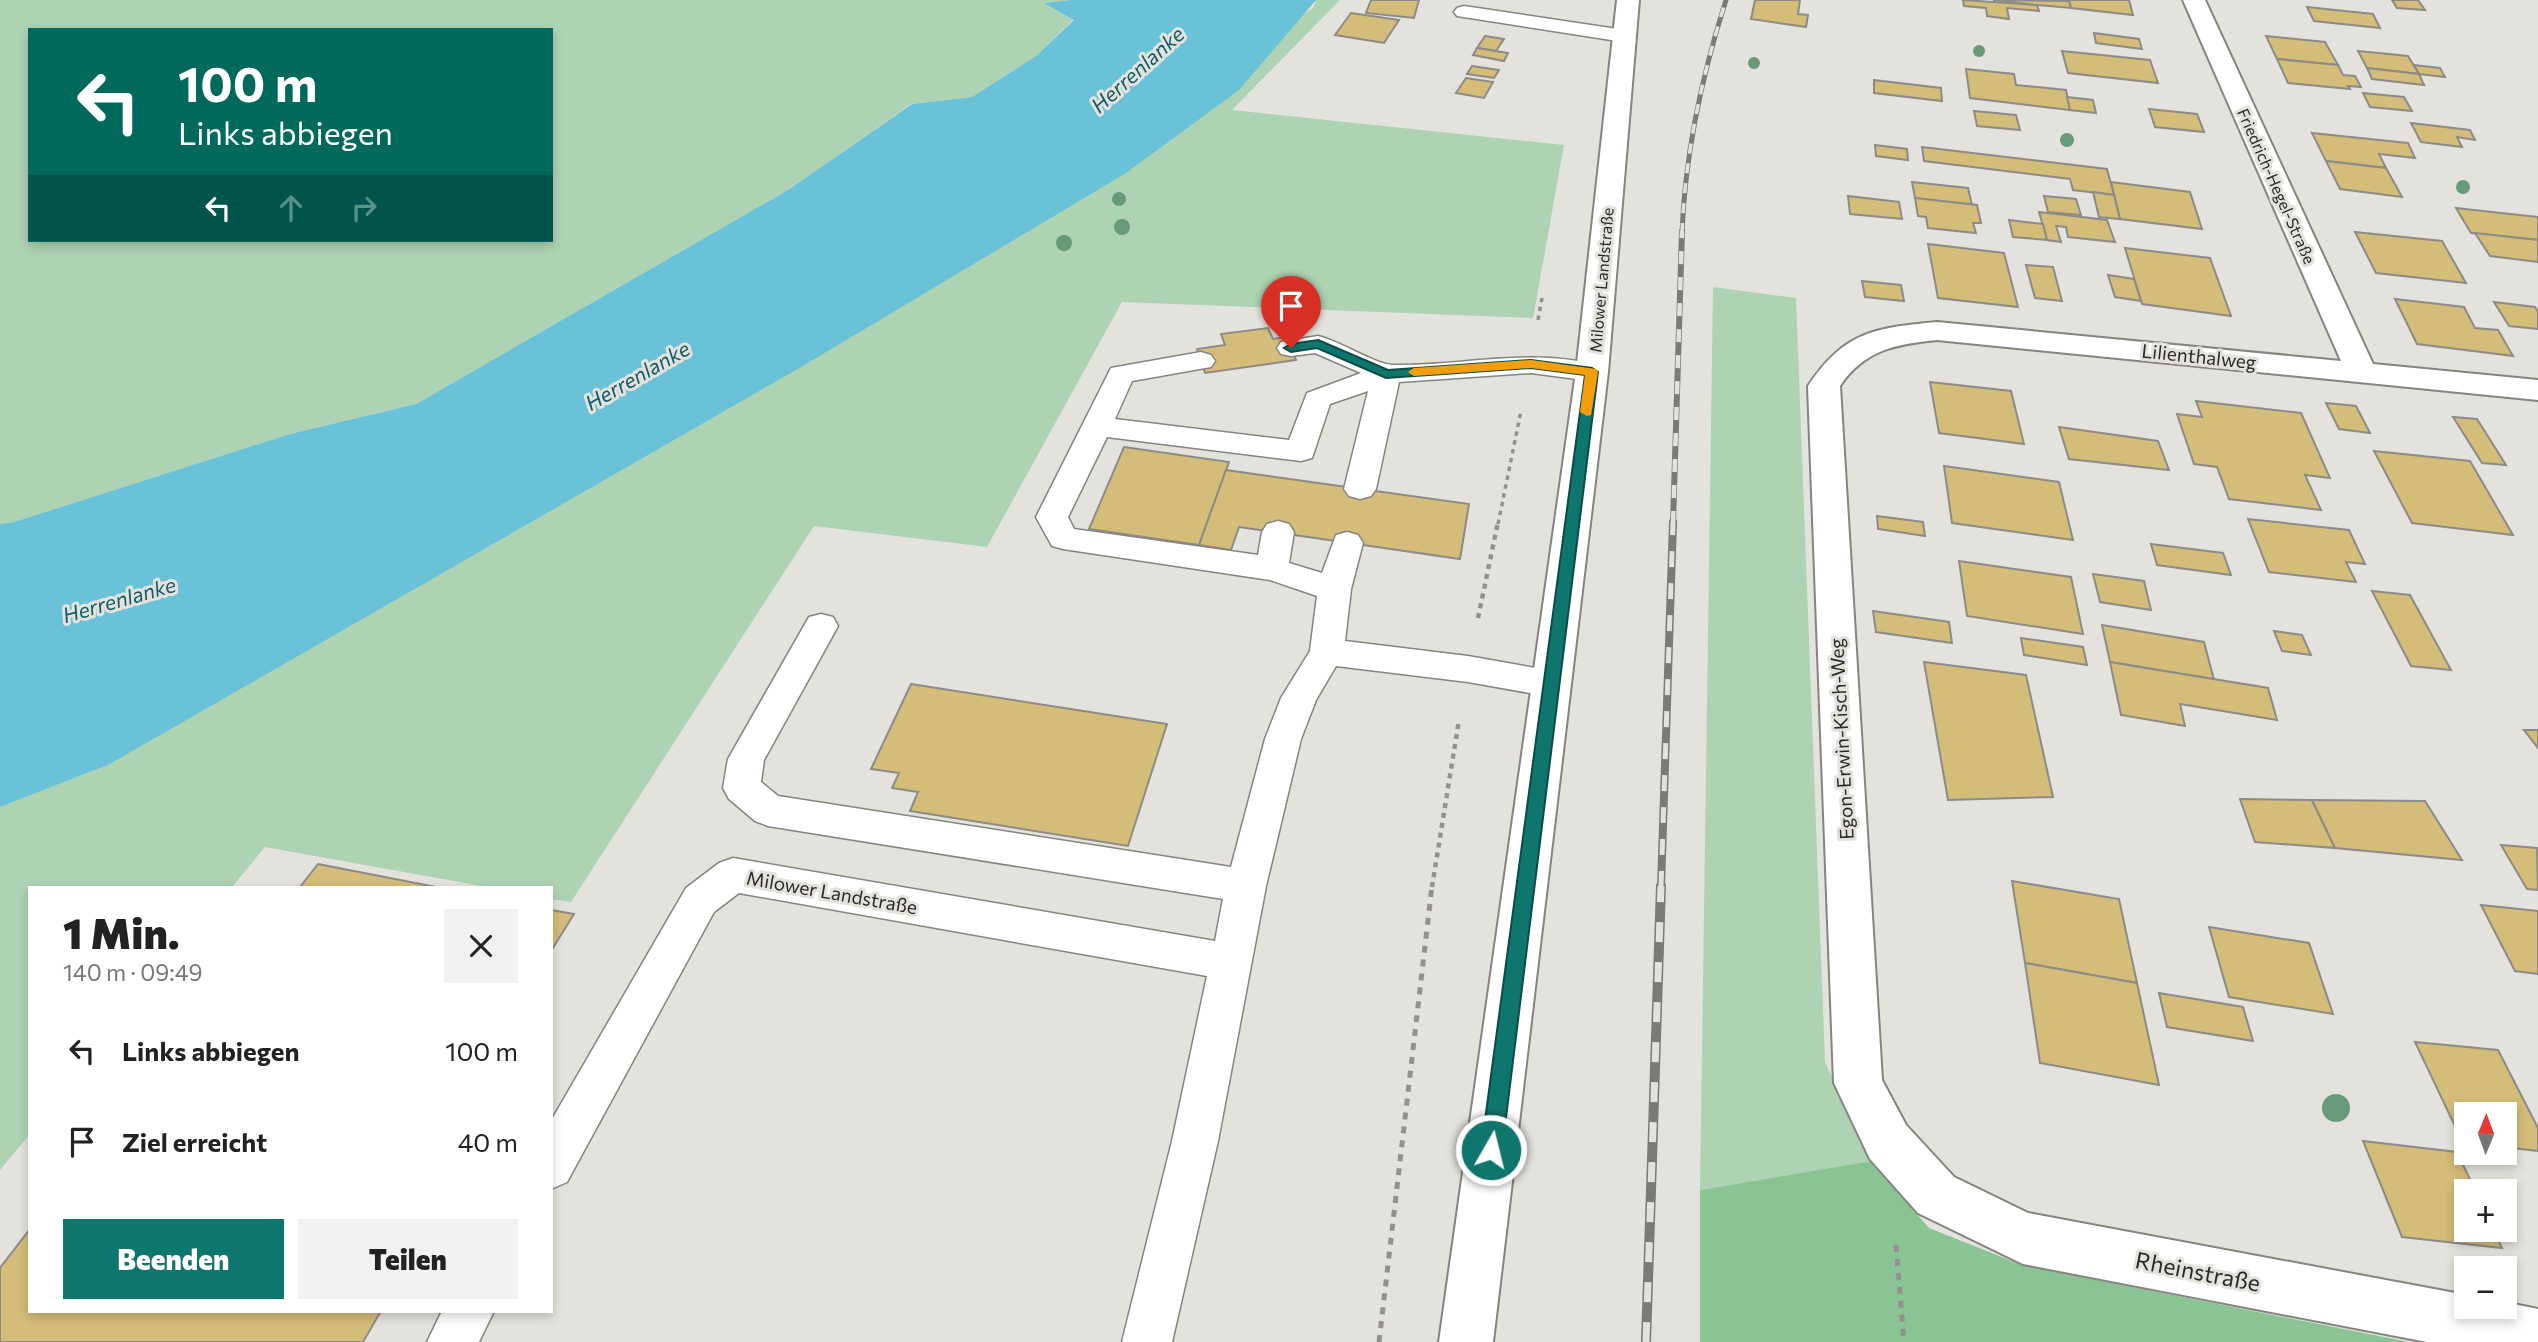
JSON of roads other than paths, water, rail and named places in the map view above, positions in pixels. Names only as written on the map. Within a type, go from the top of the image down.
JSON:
[{"type":"street","name":"Friedrich-Hegel-Straße","points":[[2193,0],[2361,372]]},
{"type":"street","name":"Milower Landstraße","points":[[1466,1342],[1592,372],[1626,18]]},
{"type":"street","name":"Lilienthalweg","points":[[1861,345],[1898,335],[1937,331],[2538,390]]},
{"type":"street","name":"Egon-Erwin-Kisch-Weg","points":[[1861,345],[1837,364],[1824,386],[1858,1083],[1888,1142]]},
{"type":"street","name":"Rheinstraße","points":[[1888,1142],[1936,1195],[2023,1238],[2538,1336]]},
{"type":"lane","points":[[1464,12],[1626,18]]},
{"type":"lane","points":[[1291,348],[1318,344],[1386,374]]},
{"type":"lane","points":[[1201,361],[1121,374],[1052,517],[1063,538],[1272,569],[1334,589]]},
{"type":"lane","points":[[1097,426],[1297,465],[1317,399],[1386,374],[1531,364],[1592,372]]},
{"type":"lane","points":[[1360,489],[1386,374]]},
{"type":"lane","points":[[1272,569],[1278,532]]},
{"type":"lane","points":[[1147,1342],[1195,1140],[1246,886],[1283,739],[1299,698],[1327,652],[1334,589],[1347,543]]},
{"type":"lane","points":[[821,626],[746,759],[742,788],[768,810],[1246,886]]},
{"type":"lane","points":[[1327,652],[1468,669],[1552,684]]},
{"type":"lane","name":"Milower Landstraße","points":[[553,1162],[700,900],[733,875],[1230,962]]},
{"type":"lane","points":[[452,1342],[468,1313]]},
{"type":"water","name":"Herrenlanke","points":[[1071,0],[1316,0],[1239,90],[1126,173],[796,370],[108,765],[0,807],[0,524],[14,522],[290,434],[416,404],[788,190],[912,104],[972,97],[1036,56],[1074,20],[1044,3]]},
{"type":"railway","points":[[1682,233],[1696,115],[1726,0]]},
{"type":"railway","points":[[1673,524],[1682,231]]},
{"type":"railway","points":[[1661,887],[1673,522]]},
{"type":"railway","points":[[1646,1342],[1661,886]]}]
